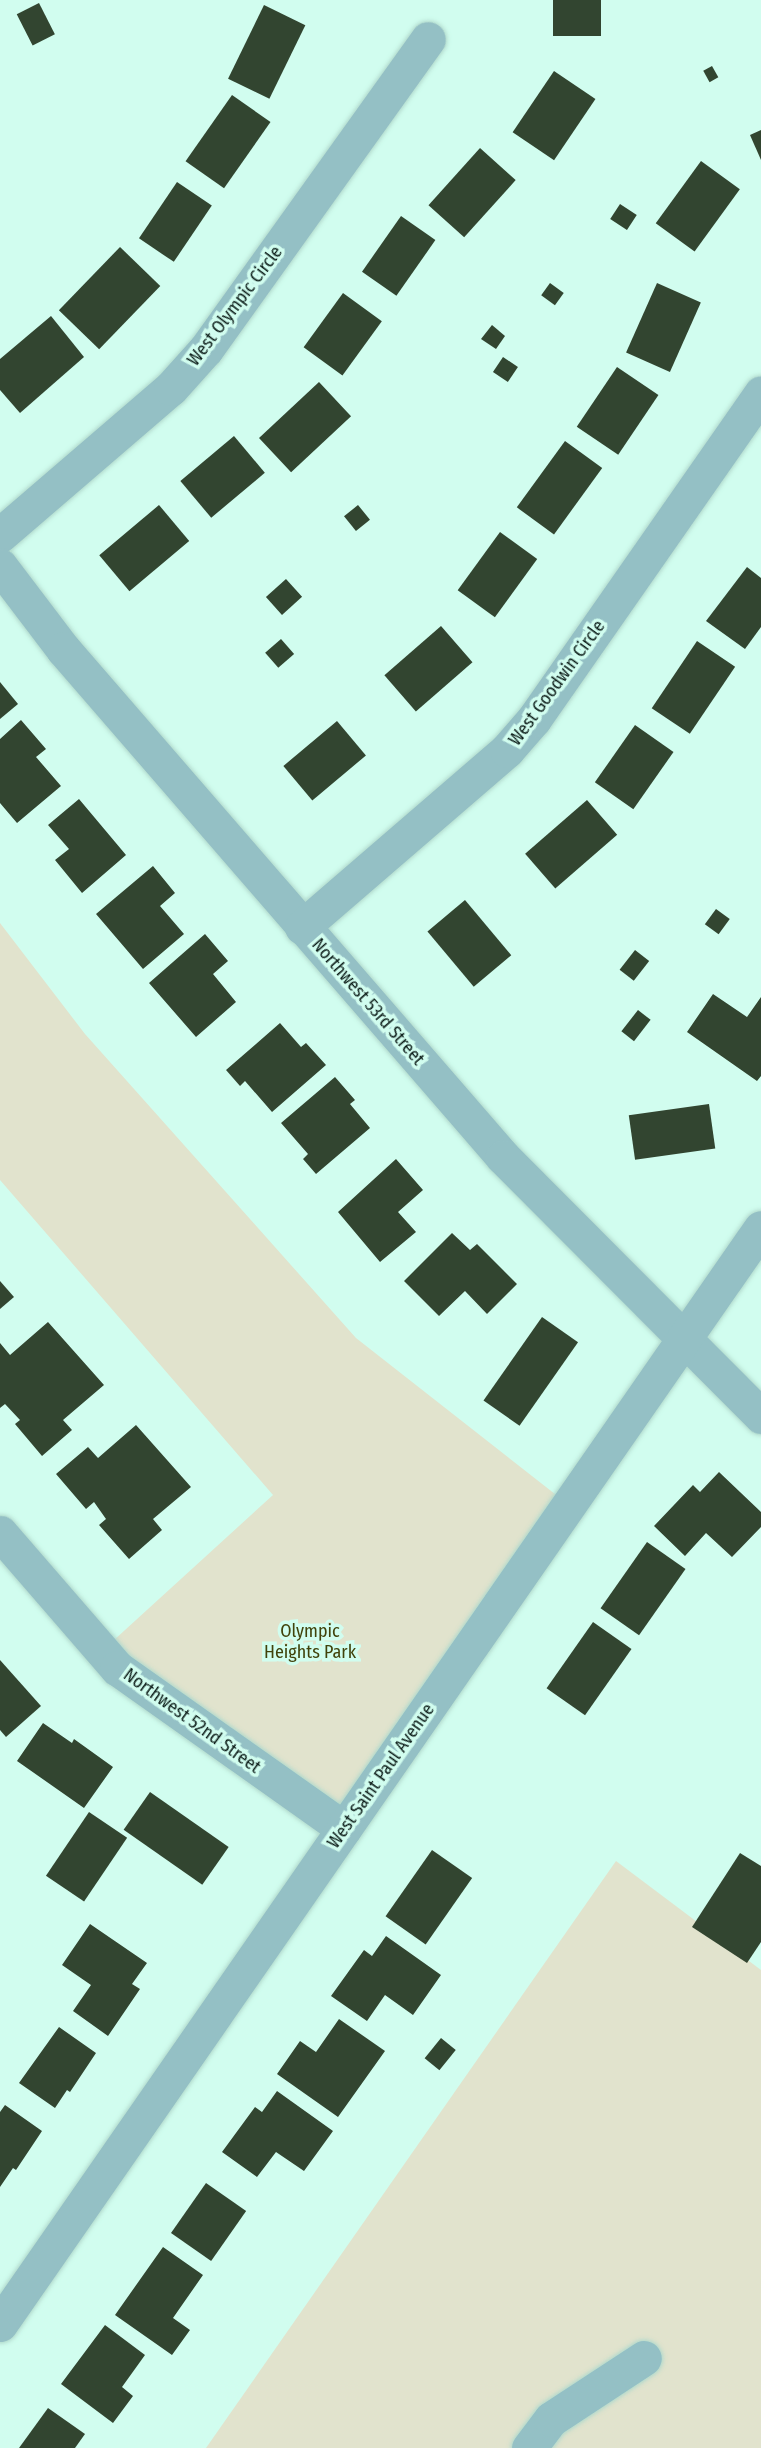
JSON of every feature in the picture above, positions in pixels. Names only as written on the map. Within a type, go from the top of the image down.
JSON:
[{"type":"street","name":"West Olympic Circle","points":[[0,535],[171,388],[206,349],[428,38]]},
{"type":"street","name":"West Goodwin Circle","points":[[302,927],[507,750],[534,719],[761,393]]},
{"type":"street","name":"Northwest 53rd Street","points":[[0,566],[63,649],[503,1157],[761,1416]]},
{"type":"street","name":"West Saint Paul Avenue","points":[[0,2324],[761,1228]]},
{"type":"street","name":"Northwest 52nd Street","points":[[0,1533],[117,1668],[344,1829]]},
{"type":"street","points":[[529,2448],[551,2419],[644,2358]]},
{"type":"green space","name":"Olympic Heights Park","points":[[0,923],[85,1034],[356,1338],[569,1505],[344,1829],[102,1651],[273,1495],[0,1180]]},
{"type":"green space","points":[[616,1861],[761,1970],[761,2448],[206,2448]]},
{"type":"building","points":[[553,0],[601,0],[601,36],[553,36]]},
{"type":"building","points":[[39,3],[55,34],[33,46],[17,14]]},
{"type":"building","points":[[264,5],[305,25],[269,99],[228,79]]},
{"type":"building","points":[[712,66],[718,77],[710,82],[703,71]]},
{"type":"building","points":[[554,71],[595,99],[554,160],[513,132]]},
{"type":"building","points":[[232,95],[271,122],[224,188],[186,161]]},
{"type":"building","points":[[761,130],[761,160],[750,135]]},
{"type":"building","points":[[480,148],[516,180],[464,237],[428,205]]},
{"type":"building","points":[[701,161],[740,189],[695,252],[656,223]]},
{"type":"building","points":[[177,182],[212,205],[174,262],[139,238]]},
{"type":"building","points":[[620,204],[637,215],[627,230],[610,219]]},
{"type":"building","points":[[401,216],[435,240],[396,296],[362,272]]},
{"type":"building","points":[[120,247],[160,286],[99,349],[59,310]]},
{"type":"building","points":[[550,283],[564,293],[555,305],[541,295]]},
{"type":"building","points":[[657,283],[701,303],[670,372],[626,352]]},
{"type":"building","points":[[343,293],[382,321],[342,375],[304,347]]},
{"type":"building","points":[[51,316],[84,357],[20,413],[0,390],[0,359]]},
{"type":"building","points":[[492,325],[505,336],[496,349],[481,339]]},
{"type":"building","points":[[503,357],[518,367],[508,382],[493,372]]},
{"type":"building","points":[[617,367],[658,395],[618,455],[577,427]]},
{"type":"building","points":[[319,382],[351,416],[291,472],[259,438]]},
{"type":"building","points":[[234,436],[265,473],[211,518],[180,481]]},
{"type":"building","points":[[565,441],[602,468],[554,534],[517,507]]},
{"type":"building","points":[[159,505],[189,541],[129,591],[99,555]]},
{"type":"building","points":[[358,505],[370,520],[356,531],[344,516]]},
{"type":"building","points":[[500,532],[537,559],[495,617],[458,590]]},
{"type":"building","points":[[747,567],[761,578],[761,627],[745,649],[706,621]]},
{"type":"building","points":[[286,579],[302,597],[282,615],[266,597]]},
{"type":"building","points":[[441,626],[472,662],[416,711],[384,675]]},
{"type":"building","points":[[281,639],[294,654],[278,668],[265,653]]},
{"type":"building","points":[[697,641],[735,667],[690,734],[652,708]]},
{"type":"building","points":[[0,682],[18,704],[0,719]]},
{"type":"building","points":[[21,720],[46,749],[36,757],[61,786],[17,823],[0,803],[0,739]]},
{"type":"building","points":[[337,721],[366,755],[312,800],[283,766]]},
{"type":"building","points":[[635,725],[674,752],[633,809],[595,782]]},
{"type":"building","points":[[79,799],[126,855],[82,893],[55,860],[69,849],[48,825]]},
{"type":"building","points":[[587,800],[617,835],[555,889],[525,854]]},
{"type":"building","points":[[153,866],[175,893],[160,906],[184,934],[143,969],[96,914]]},
{"type":"building","points":[[465,900],[511,955],[474,987],[427,931]]},
{"type":"building","points":[[716,909],[730,919],[719,934],[705,924]]},
{"type":"building","points":[[205,934],[228,961],[213,974],[236,1002],[196,1037],[149,983]]},
{"type":"building","points":[[635,950],[649,961],[634,981],[620,970]]},
{"type":"building","points":[[713,994],[747,1017],[761,997],[761,1076],[757,1081],[687,1032]]},
{"type":"building","points":[[638,1010],[651,1020],[634,1041],[621,1031]]},
{"type":"building","points":[[280,1023],[301,1047],[306,1043],[326,1065],[272,1112],[245,1081],[240,1086],[226,1070]]},
{"type":"building","points":[[335,1077],[355,1100],[350,1104],[370,1128],[316,1174],[303,1159],[308,1154],[281,1123]]},
{"type":"building","points":[[709,1104],[715,1149],[635,1160],[629,1115]]},
{"type":"building","points":[[396,1159],[423,1190],[398,1212],[416,1232],[380,1262],[338,1212]]},
{"type":"building","points":[[452,1233],[470,1250],[477,1244],[517,1284],[487,1314],[465,1291],[439,1316],[404,1281]]},
{"type":"building","points":[[0,1281],[14,1297],[0,1309]]},
{"type":"building","points":[[542,1317],[578,1342],[520,1426],[483,1401]]},
{"type":"building","points":[[48,1322],[104,1385],[63,1420],[72,1430],[42,1456],[15,1424],[20,1420],[5,1404],[0,1408],[0,1343],[10,1355]]},
{"type":"building","points":[[136,1425],[191,1487],[153,1519],[162,1530],[129,1559],[99,1525],[106,1519],[94,1502],[86,1509],[56,1474],[88,1447],[98,1458]]},
{"type":"building","points":[[719,1472],[761,1512],[761,1527],[732,1557],[706,1533],[685,1556],[654,1526],[693,1485],[700,1492]]},
{"type":"building","points":[[647,1542],[686,1569],[639,1635],[601,1608]]},
{"type":"building","points":[[593,1622],[632,1649],[585,1715],[547,1688]]},
{"type":"building","points":[[0,1660],[41,1706],[6,1737],[0,1730]]},
{"type":"building","points":[[43,1723],[72,1743],[74,1739],[113,1767],[84,1808],[17,1761]]},
{"type":"building","points":[[150,1792],[229,1847],[202,1885],[124,1830]]},
{"type":"building","points":[[89,1812],[127,1838],[84,1902],[46,1876]]},
{"type":"building","points":[[432,1850],[472,1878],[426,1944],[386,1916]]},
{"type":"building","points":[[740,1853],[761,1866],[761,1942],[747,1963],[692,1927]]},
{"type":"building","points":[[90,1924],[147,1963],[132,1984],[140,1989],[108,2036],[73,2011],[91,1985],[62,1965]]},
{"type":"building","points":[[386,1936],[441,1975],[413,2015],[385,1995],[367,2021],[331,1996],[364,1950],[372,1956]]},
{"type":"building","points":[[339,2019],[385,2051],[338,2117],[277,2074],[300,2041],[316,2052]]},
{"type":"building","points":[[59,2027],[96,2053],[70,2092],[67,2090],[55,2108],[19,2083]]},
{"type":"building","points":[[441,2038],[456,2050],[439,2070],[425,2058]]},
{"type":"building","points":[[277,2091],[333,2131],[304,2171],[276,2152],[257,2177],[222,2152],[255,2107],[262,2112]]},
{"type":"building","points":[[5,2105],[42,2131],[16,2170],[13,2168],[0,2187],[0,2112]]},
{"type":"building","points":[[206,2183],[246,2211],[211,2261],[171,2233]]},
{"type":"building","points":[[163,2247],[203,2275],[173,2318],[190,2330],[172,2355],[115,2315]]},
{"type":"building","points":[[105,2325],[145,2355],[122,2387],[133,2396],[113,2423],[61,2384]]},
{"type":"building","points":[[48,2408],[85,2434],[75,2448],[19,2448]]}]
